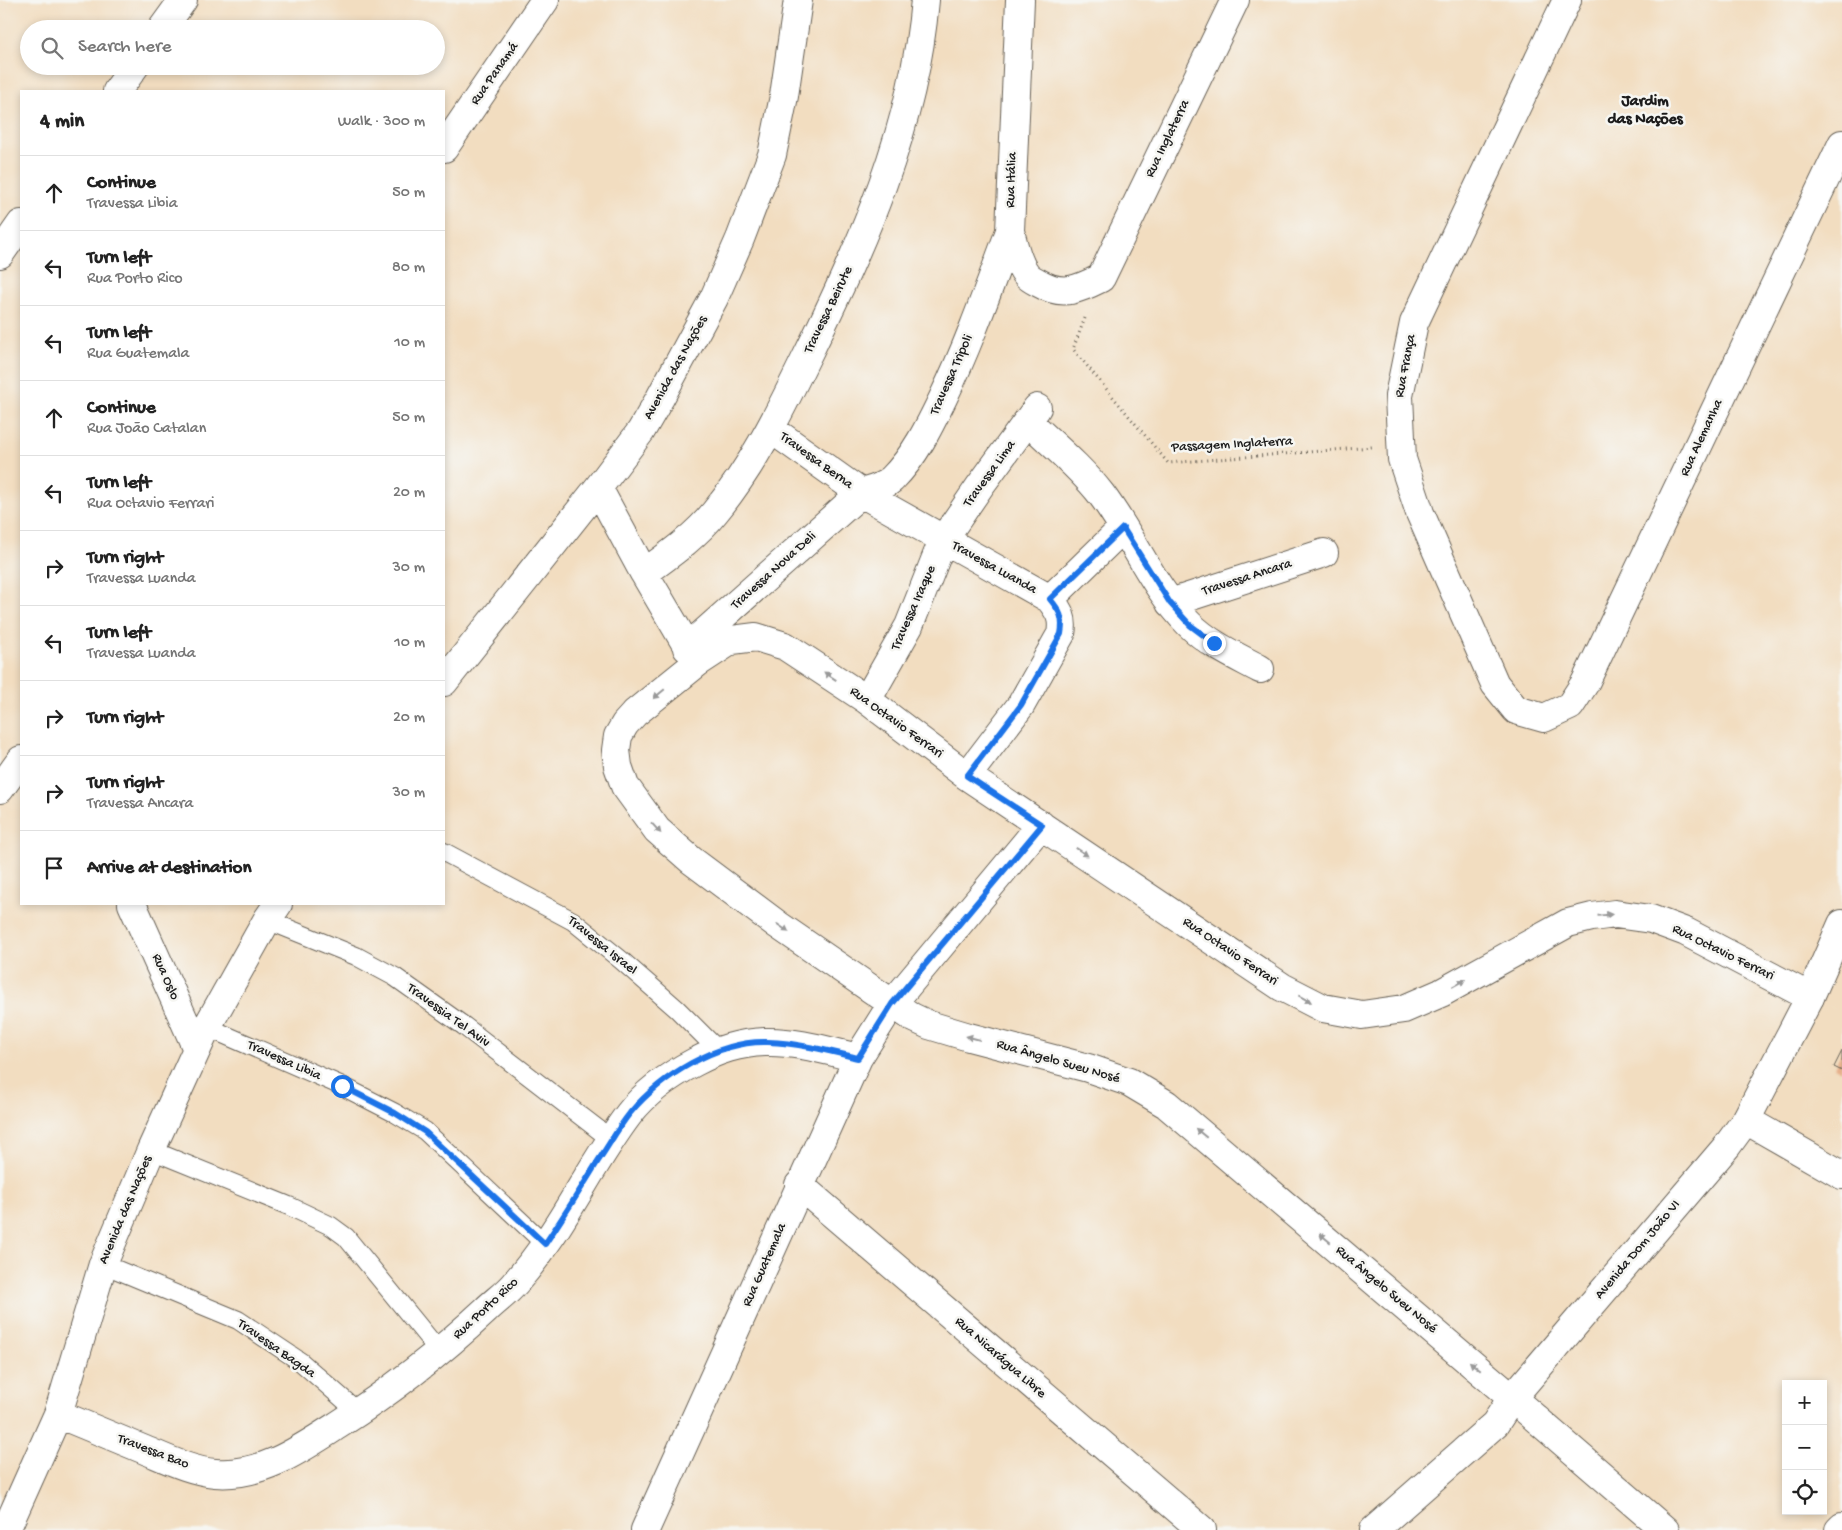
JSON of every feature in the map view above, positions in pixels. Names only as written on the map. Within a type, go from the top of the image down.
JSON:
[{"type":"street","points":[[169,20],[183,0]]},
{"type":"street","name":"Rua Panamá","points":[[445,147],[546,0]]},
{"type":"street","name":"Avenida das Nações","points":[[445,681],[641,431],[714,298],[740,239],[772,155],[784,96],[798,0]]},
{"type":"street","name":"Travessa Beirute","points":[[644,574],[696,534],[741,479],[771,429],[850,267],[879,196],[902,128],[911,92],[920,46],[925,0]]},
{"type":"street","name":"Rua Itália","points":[[1020,0],[1010,231],[1017,258],[1027,276],[1048,288],[1068,292],[1101,278]]},
{"type":"street","name":"Rua Inglaterra","points":[[1101,278],[1235,0]]},
{"type":"street","name":"Rua França","points":[[1544,718],[1516,710],[1494,684],[1420,514],[1402,460],[1399,396],[1414,323],[1567,0]]},
{"type":"street","points":[[118,90],[129,75]]},
{"type":"street","name":"Rua Alemanha","points":[[1544,718],[1570,706],[1585,683],[1842,144]]},
{"type":"street","points":[[0,254],[20,225]]},
{"type":"street","name":"Travessa Tripoli","points":[[861,493],[880,488],[891,479],[910,458],[930,424],[976,321],[1010,231]]},
{"type":"street","name":"Travessa Lima","points":[[943,540],[980,486],[1033,415],[1101,495],[1123,528]]},
{"type":"street","name":"Travessa Berna","points":[[771,429],[861,493]]},
{"type":"street","points":[[598,488],[644,574],[692,655]]},
{"type":"street","name":"Travessa Luanda","points":[[861,493],[1050,599],[1062,617],[1061,634],[1021,705],[967,776]]},
{"type":"street","name":"Travessa Nova Deli","points":[[692,655],[861,493]]},
{"type":"street","points":[[1050,599],[1123,528],[1170,603],[1190,625],[1214,643],[1260,669]]},
{"type":"street","name":"Travessa Iraque","points":[[868,700],[909,626],[943,540]]},
{"type":"street","name":"Travessa Ancara","points":[[1170,603],[1324,552]]},
{"type":"street","name":"Rua Octavio Ferrari","points":[[692,655],[732,640],[756,637],[785,646],[868,700],[967,776],[1282,987],[1322,1008],[1362,1015],[1404,1009],[1441,993],[1568,923],[1615,914],[1651,919],[1686,932],[1810,996]]},
{"type":"street","name":"Rua Ângelo Sueu Nosé","points":[[692,655],[635,713],[618,736],[616,750],[618,766],[626,786],[657,830],[691,860],[778,925],[912,1017],[929,1025],[1088,1068],[1129,1082],[1166,1104],[1665,1530]]},
{"type":"street","points":[[0,789],[20,761]]},
{"type":"street","name":"Rua Guatemala","points":[[645,1530],[858,1058],[892,1004],[1042,825]]},
{"type":"street","name":"Rua Oslo","points":[[133,905],[202,1038]]},
{"type":"street","name":"Avenida das Nações","points":[[6,1530],[58,1414],[103,1264],[151,1150],[202,1038],[272,912]]},
{"type":"street","name":"Avenida Dom João VI","points":[[1374,1530],[1495,1424],[1512,1398],[1721,1153],[1746,1120],[1810,996],[1842,924]]},
{"type":"street","name":"Rua Porto Rico","points":[[253,1470],[271,1464],[286,1456],[358,1412],[439,1351],[515,1284],[545,1244],[630,1114],[648,1095],[678,1072],[718,1050],[766,1042],[790,1044],[858,1058]]},
{"type":"street","points":[[1746,1120],[1842,1175]]},
{"type":"street","name":"Rua Nicarágua Libre","points":[[799,1186],[1202,1530]]},
{"type":"street","name":"Travessa Bao","points":[[58,1414],[166,1459],[201,1471],[234,1473],[253,1470]]},
{"type":"street","points":[[1839,1530],[1842,1527]]},
{"type":"lane","name":"Travessa Israel","points":[[445,853],[573,920],[677,1009],[718,1050]]},
{"type":"lane","name":"Travessia Tel Aviv","points":[[272,912],[395,977],[464,1026],[612,1140]]},
{"type":"lane","name":"Travessa Libia","points":[[202,1038],[342,1086],[395,1113],[425,1132],[545,1244]]},
{"type":"lane","points":[[151,1150],[289,1206],[331,1226],[346,1237],[439,1351]]},
{"type":"lane","name":"Travessa Bagda","points":[[103,1264],[238,1320],[301,1362],[358,1412]]},
{"type":"path","name":"Passagem Inglaterra","points":[[1101,278],[1073,349],[1168,463],[1401,445]]},
{"type":"building","points":[[1842,1051],[1842,1071],[1834,1067]]},
{"type":"district","name":"Jardim das Nações","points":[[1645,111]]},
{"type":"route","points":[[342,1086],[395,1113],[425,1132],[545,1244],[630,1114],[665,1080],[684,1068],[718,1050],[766,1042],[790,1044],[858,1058],[892,1004],[1042,825],[967,776],[1021,705],[1061,634],[1062,617],[1050,599],[1123,528],[1170,603],[1190,625],[1214,643]]}]
